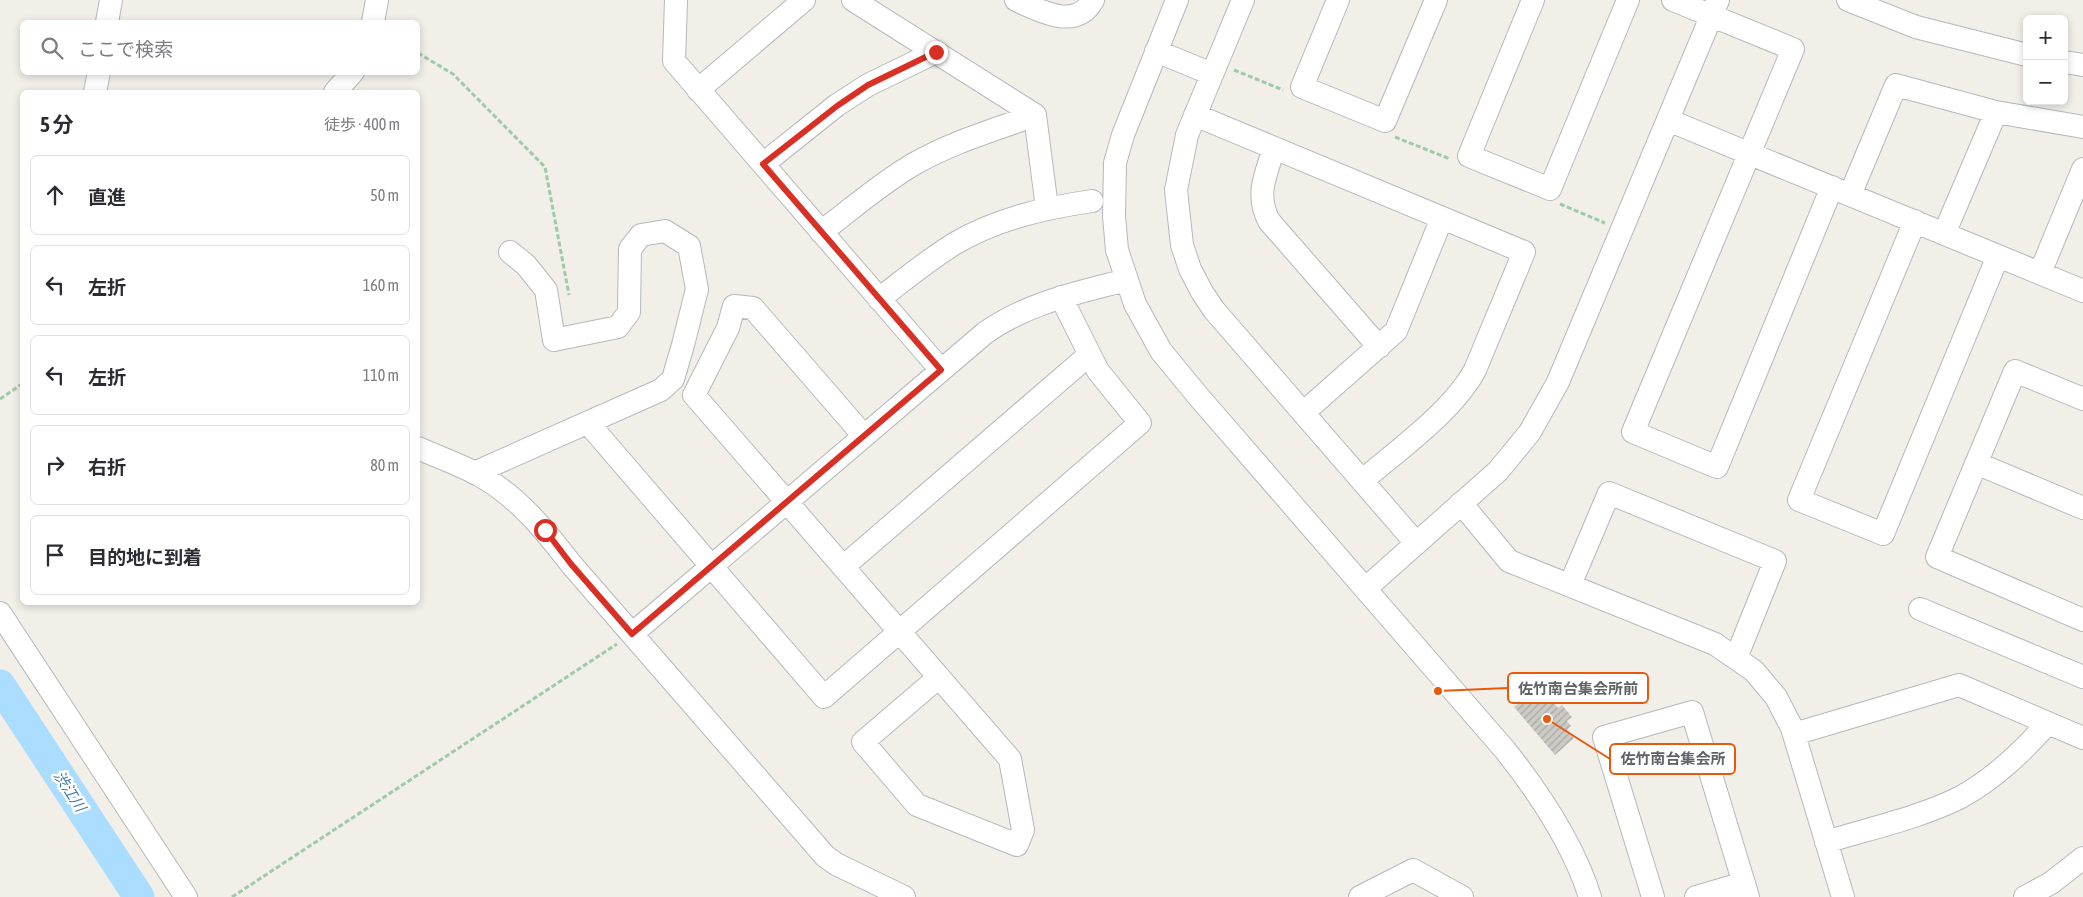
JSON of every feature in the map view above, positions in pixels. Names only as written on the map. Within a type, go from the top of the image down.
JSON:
[{"type":"street","points":[[107,20],[111,0]]},
{"type":"street","points":[[373,20],[377,0]]},
{"type":"street","points":[[676,0],[674,61],[941,370]]},
{"type":"street","points":[[853,0],[1035,115],[1048,208]]},
{"type":"street","points":[[1016,0],[1052,16],[1080,14],[1090,6],[1093,0]]},
{"type":"street","points":[[1177,0],[1123,135],[1115,163],[1114,216],[1117,250],[1126,280],[1142,319],[1161,351],[1198,396],[1366,588],[1527,778],[1568,845],[1590,897]]},
{"type":"street","points":[[1243,0],[1222,72],[1195,116],[1187,135],[1176,190],[1182,244],[1190,269],[1214,310],[1416,543]]},
{"type":"street","points":[[1338,0],[1302,87],[1386,121],[1436,0]]},
{"type":"street","points":[[1533,0],[1469,156],[1550,189],[1628,0]]},
{"type":"street","points":[[1673,0],[1715,8],[1793,49],[1633,432],[1717,467],[1841,191],[1896,85],[1996,112],[2083,128]]},
{"type":"street","points":[[1848,0],[1916,27],[2023,55]]},
{"type":"street","points":[[698,90],[795,3]]},
{"type":"street","points":[[1366,588],[1498,471],[1530,432],[1544,410],[1558,382],[1715,8]]},
{"type":"street","points":[[1156,51],[1222,72]]},
{"type":"street","points":[[763,164],[837,106],[868,85],[936,52]]},
{"type":"street","points":[[2068,63],[2083,65]]},
{"type":"street","points":[[95,90],[98,75]]},
{"type":"street","points":[[338,90],[350,75]]},
{"type":"street","points":[[1944,234],[1996,112]]},
{"type":"street","points":[[821,232],[888,181],[915,164],[959,143],[1035,115]]},
{"type":"street","points":[[1195,116],[1524,252],[1468,384],[1449,405],[1362,481]]},
{"type":"street","points":[[1668,120],[2083,291]]},
{"type":"street","points":[[1274,148],[1262,189],[1261,201],[1269,221],[1379,347]]},
{"type":"street","points":[[2040,273],[2083,169]]},
{"type":"street","points":[[879,298],[954,244],[1014,217],[1048,208],[1092,201]]},
{"type":"street","points":[[1303,413],[1396,331],[1442,218]]},
{"type":"street","points":[[1914,222],[1799,500],[1882,534],[1998,256]]},
{"type":"street","points":[[474,473],[660,390],[673,379],[684,345],[697,289],[689,246],[666,231],[641,235],[630,249],[629,312],[618,327],[554,340],[546,290],[526,265],[510,252]]},
{"type":"street","points":[[632,634],[1001,321],[1036,305],[1126,280]]},
{"type":"street","points":[[588,423],[824,698],[1140,424],[1102,378],[1089,356],[1061,297]]},
{"type":"street","points":[[864,436],[753,308],[734,306],[728,328],[694,395],[939,677],[1010,760],[1024,830],[1017,846],[917,805],[863,742],[939,677]]},
{"type":"street","points":[[843,567],[1089,356]]},
{"type":"street","points":[[2083,399],[2015,371],[1937,557],[2083,620]]},
{"type":"street","points":[[420,449],[474,473],[506,492],[525,508],[826,856],[836,864],[904,897]]},
{"type":"street","points":[[1976,463],[2083,508]]},
{"type":"street","points":[[1570,586],[1609,493],[1775,561],[1736,658]]},
{"type":"street","points":[[1461,503],[1509,561],[1715,644],[1736,658],[1765,683],[1786,713],[1794,734],[1843,897]]},
{"type":"street","points":[[1920,609],[2083,677]]},
{"type":"street","points":[[0,613],[186,897]]},
{"type":"street","points":[[1794,734],[1959,686],[2083,738]]},
{"type":"street","points":[[1653,897],[1604,737],[1692,712],[1746,890],[1696,897]]},
{"type":"street","points":[[1826,842],[1916,814],[1960,797],[1988,780],[2011,761],[2048,723]]},
{"type":"street","points":[[2025,897],[2051,882],[2083,858]]},
{"type":"street","points":[[1360,897],[1413,870],[1462,897]]},
{"type":"path","points":[[420,54],[453,74],[545,167],[569,295]]},
{"type":"path","points":[[1222,72],[1287,92]]},
{"type":"path","points":[[1387,133],[1451,160]]},
{"type":"path","points":[[1551,201],[1605,223]]},
{"type":"path","points":[[0,399],[20,385]]},
{"type":"path","points":[[232,897],[632,634]]},
{"type":"building","points":[[1534,681],[1558,708],[1562,705],[1572,717],[1567,721],[1571,726],[1567,730],[1574,738],[1555,755],[1514,707],[1519,703],[1515,698]]},
{"type":"waterway","name":"渋江川","points":[[0,685],[139,897]]},
{"type":"place","name":"佐竹南台集会所前","points":[[1438,691]]},
{"type":"place","name":"佐竹南台集会所","points":[[1547,719]]},
{"type":"route","points":[[545,530],[571,564],[632,634],[941,370],[763,164],[837,106],[868,85],[936,52]]}]
